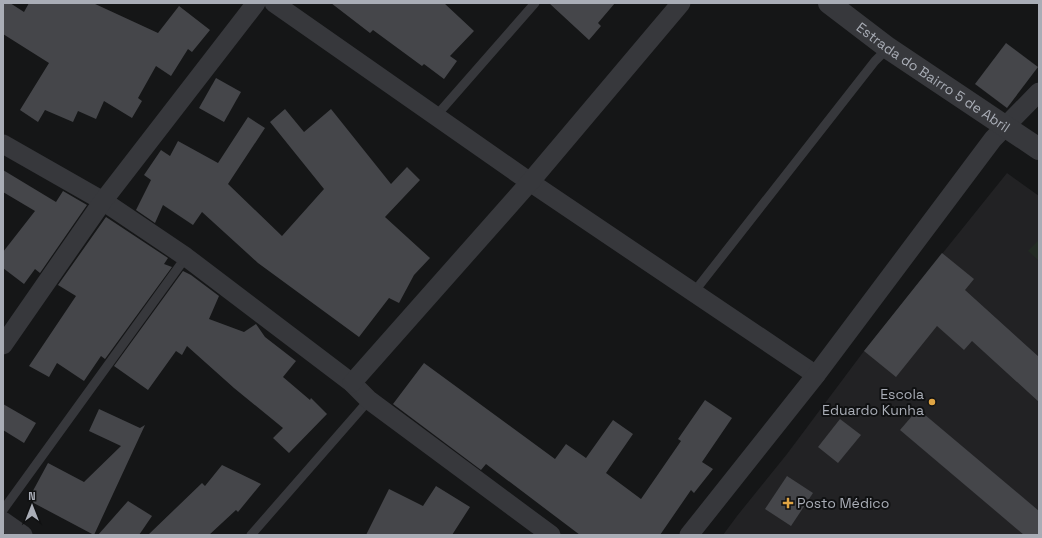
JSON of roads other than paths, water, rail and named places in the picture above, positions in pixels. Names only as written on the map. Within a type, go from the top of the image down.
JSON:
[{"type":"street","points":[[3,345],[103,202],[256,3]]},
{"type":"street","points":[[274,3],[530,182],[816,375]]},
{"type":"street","points":[[352,383],[530,182],[681,3]]},
{"type":"street","name":"Estrada do Bairro 5 de Abril","points":[[829,3],[888,48],[1039,149]]},
{"type":"street","points":[[688,535],[816,375],[993,139],[1039,92]]},
{"type":"street","points":[[3,144],[103,202],[186,257],[352,383],[369,400],[551,535]]},
{"type":"street","points":[[3,521],[23,535]]},
{"type":"lane","points":[[436,116],[535,3]]},
{"type":"lane","points":[[694,292],[875,61],[888,48]]},
{"type":"lane","points":[[3,510],[186,257]]},
{"type":"lane","points":[[251,535],[369,400]]},
{"type":"place","name":"Escola Eduardo Kunha","points":[[932,402]]},
{"type":"place","name":"Posto Médico","points":[[788,503]]}]
